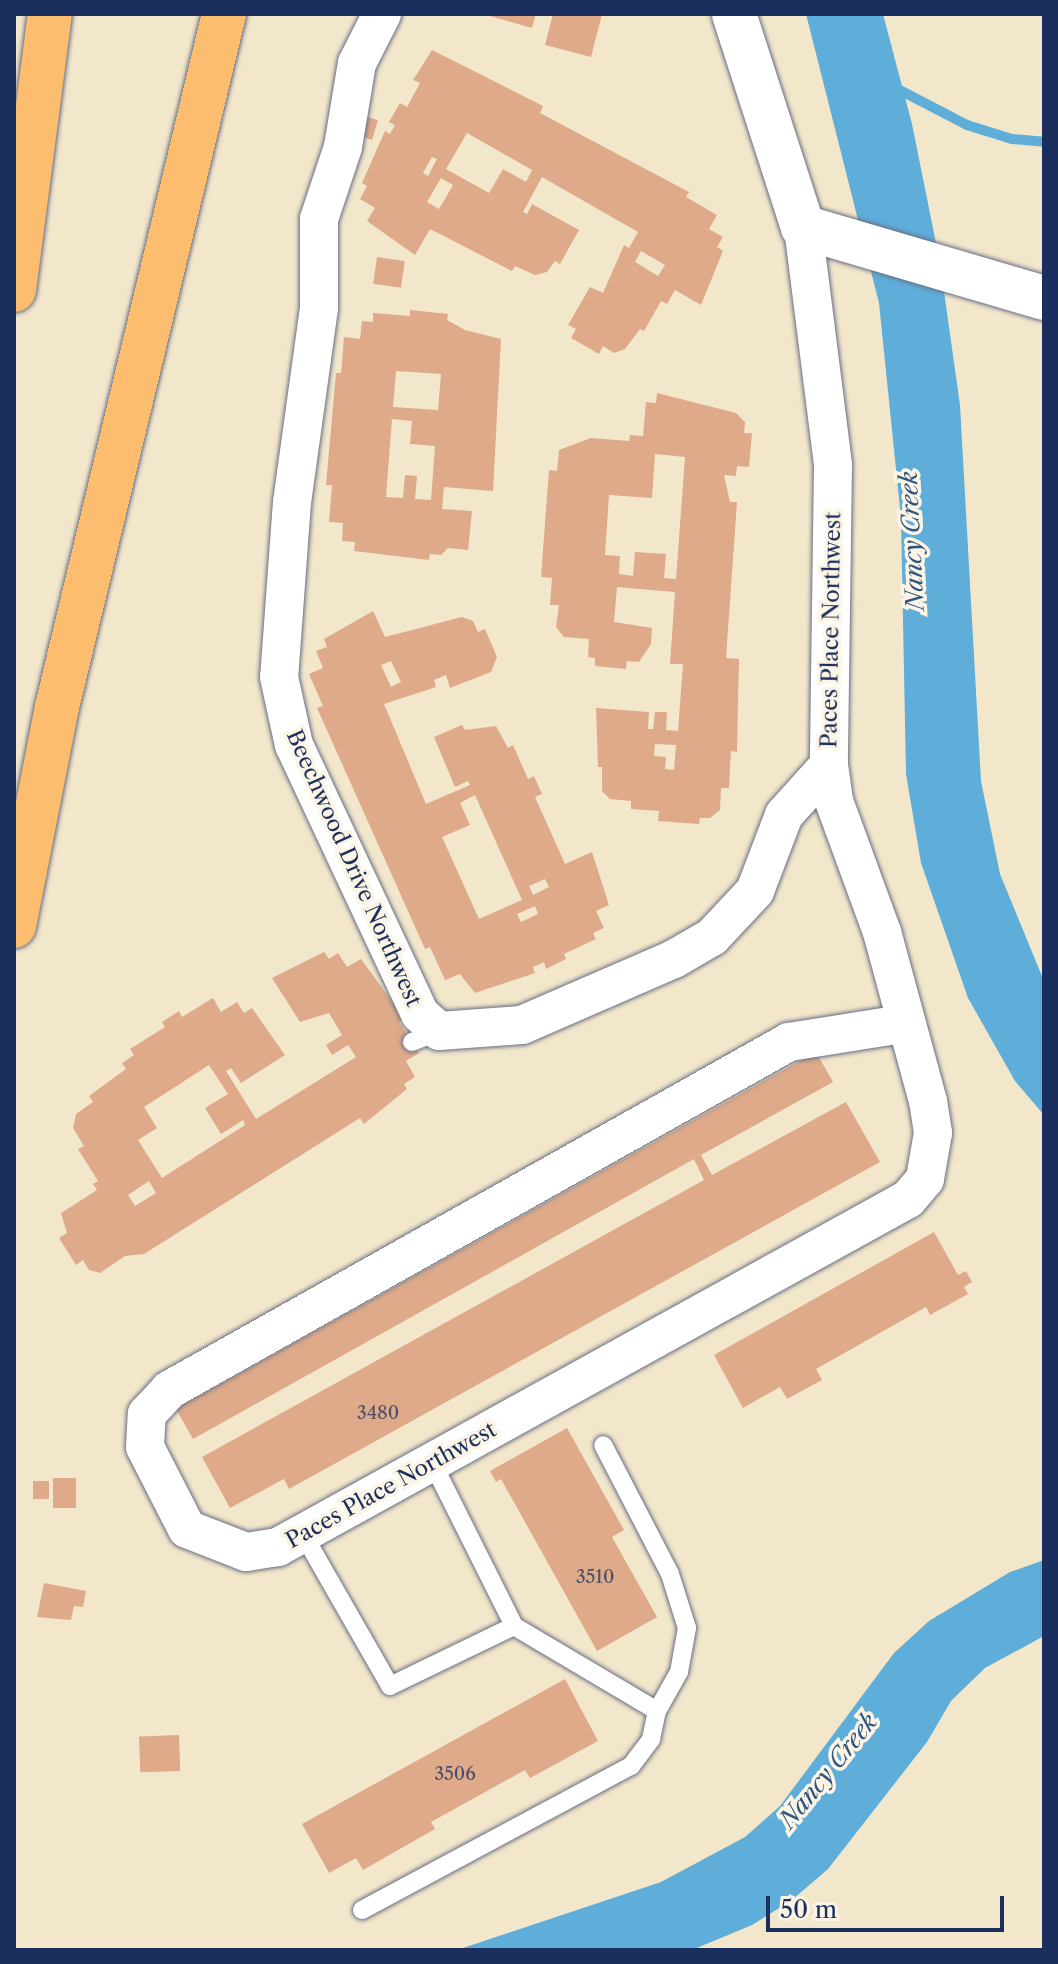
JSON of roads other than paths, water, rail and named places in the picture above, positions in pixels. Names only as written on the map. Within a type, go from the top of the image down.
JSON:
[{"type":"highway","points":[[14,290],[50,14]]},
{"type":"highway","points":[[14,926],[57,707],[224,14]]},
{"type":"street","name":"Beechwood Drive Northwest","points":[[382,14],[357,63],[343,147],[319,219],[319,308],[292,502],[279,677],[294,745],[420,1014],[426,1036],[522,1025],[712,937],[755,891],[784,815],[829,765]]},
{"type":"street","points":[[734,14],[803,227],[858,240],[1044,298]]},
{"type":"street","name":"Paces Place Northwest","points":[[803,227],[833,465],[829,765],[834,801],[882,932],[933,1133],[925,1179],[908,1199],[278,1547],[246,1552],[187,1529],[145,1447],[147,1414],[157,1400],[789,1042],[903,1024]]},
{"type":"lane","points":[[362,1910],[631,1766],[651,1739],[657,1711],[679,1672],[687,1628],[670,1574],[603,1445]]},
{"type":"lane","points":[[432,1462],[514,1626],[657,1711]]},
{"type":"lane","points":[[303,1534],[390,1686],[514,1626]]},
{"type":"water","name":"Nancy Creek","points":[[806,14],[883,14],[912,124],[940,263],[960,405],[981,781],[1000,874],[1044,981],[1044,1115],[1015,1081],[968,998],[921,863],[906,774],[901,518],[879,303]]},
{"type":"water","name":"Nancy Creek","points":[[1044,1560],[1044,1636],[985,1668],[951,1701],[927,1742],[828,1869],[792,1900],[752,1925],[692,1950],[457,1950],[661,1882],[745,1837],[780,1806],[894,1653],[929,1621],[1010,1572]]},
{"type":"waterway","points":[[890,85],[967,125],[1012,139],[1044,142]]}]
